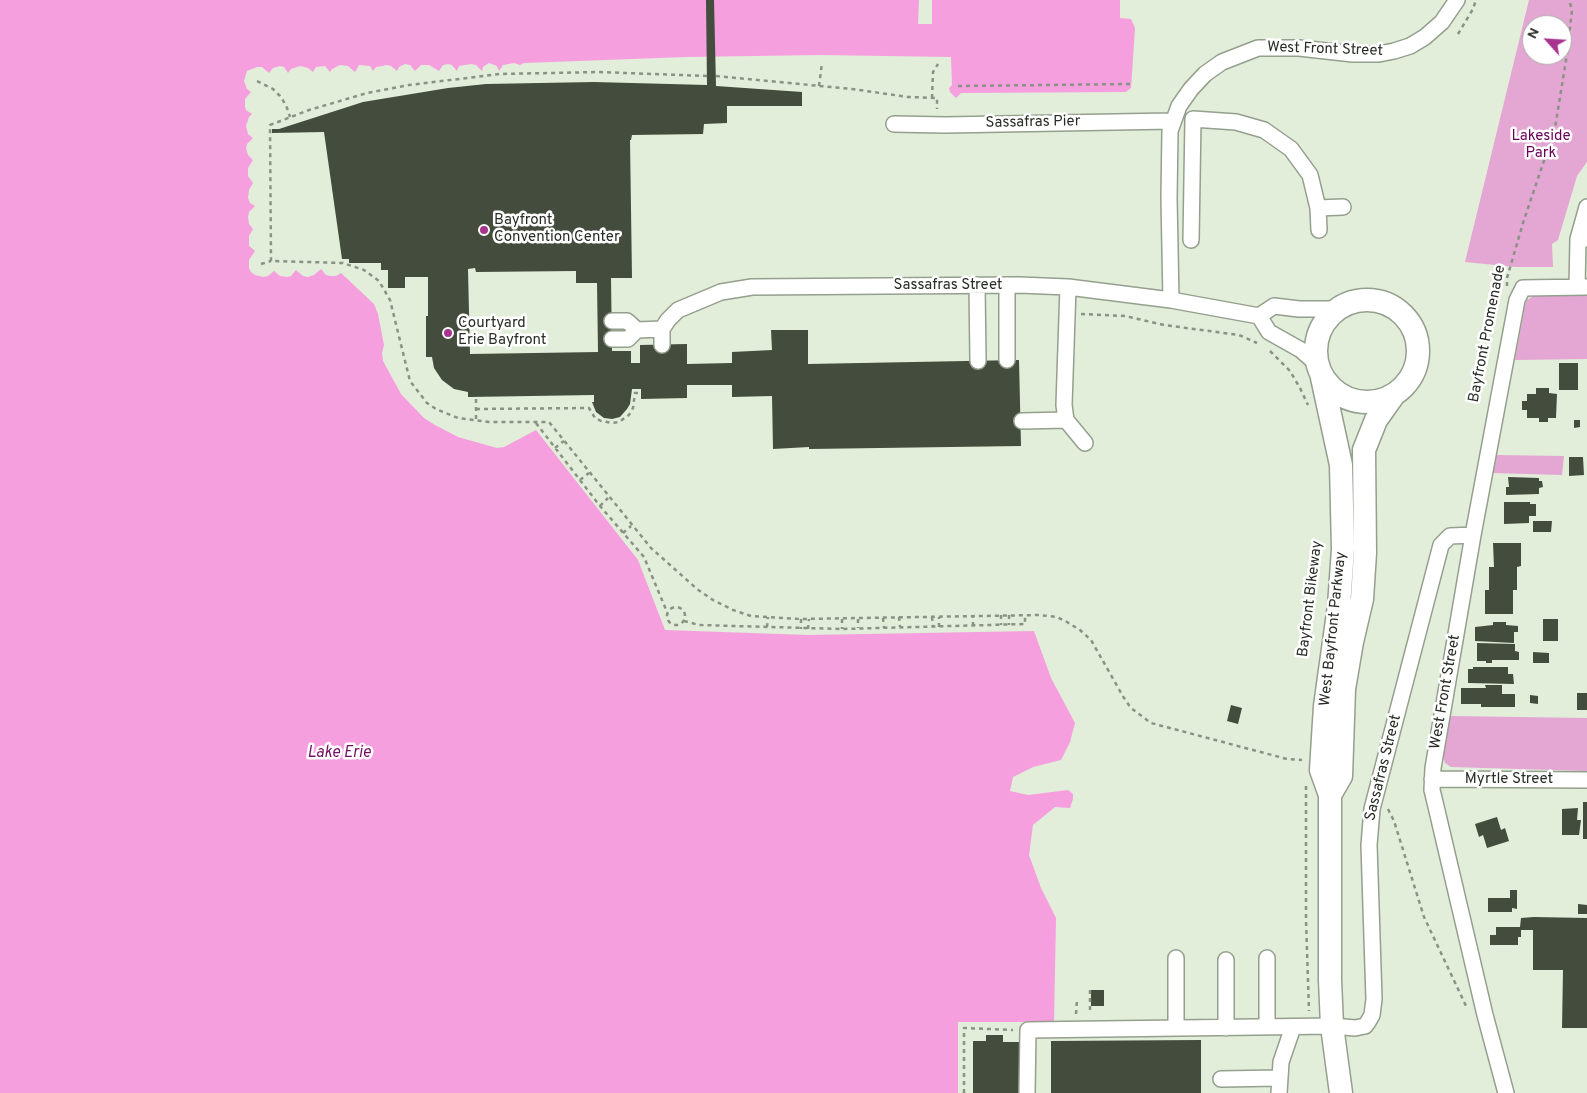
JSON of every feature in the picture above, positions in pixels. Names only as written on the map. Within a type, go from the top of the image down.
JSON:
[{"type":"highway","points":[[1378,300],[1391,305],[1402,313],[1411,324],[1417,336],[1419,350],[1417,364],[1404,388],[1380,401],[1366,402],[1352,400],[1339,394],[1328,385],[1316,359],[1316,345],[1320,331],[1327,319],[1337,309],[1350,302],[1378,300]]},
{"type":"highway","name":"West Bayfront Parkway","points":[[1320,370],[1341,465],[1343,550],[1339,606],[1325,706],[1321,770],[1330,795],[1329,922],[1332,1026],[1341,1093]]},
{"type":"highway","name":"West Bayfront Parkway","points":[[1330,795],[1341,776],[1344,689],[1362,599],[1365,553],[1364,450],[1376,420],[1392,396]]},
{"type":"street","name":"West Front Street","points":[[1171,300],[1169,143],[1172,121],[1190,89],[1222,62],[1258,48],[1280,47],[1353,54],[1379,54],[1410,46],[1426,37],[1442,22],[1457,0]]},
{"type":"street","points":[[1191,240],[1193,119],[1236,122],[1264,130],[1291,149],[1310,175],[1318,208],[1319,230]]},
{"type":"street","name":"Sassafras Pier","points":[[894,124],[945,125],[1172,121]]},
{"type":"street","points":[[1318,208],[1343,207]]},
{"type":"street","points":[[1582,287],[1583,239],[1587,207]]},
{"type":"street","name":"Sassafras Street","points":[[637,330],[662,337],[668,320],[678,310],[722,292],[740,288],[977,285],[1068,287],[1171,300],[1259,316]]},
{"type":"street","points":[[977,285],[978,361]]},
{"type":"street","points":[[1007,285],[1007,360]]},
{"type":"street","points":[[1068,287],[1064,396],[1066,420],[1085,443]]},
{"type":"street","name":"West Front Street","points":[[1506,1093],[1434,798],[1432,779],[1441,713],[1517,300],[1523,288],[1582,287]]},
{"type":"street","points":[[1320,370],[1301,350],[1269,332],[1259,316],[1274,306],[1299,309],[1337,309]]},
{"type":"street","points":[[612,321],[628,321],[637,330],[628,338],[612,339]]},
{"type":"street","points":[[1022,421],[1066,420]]},
{"type":"street","name":"Sassafras Street","points":[[1332,1026],[1360,1028],[1368,1022],[1372,1015],[1374,999],[1369,845],[1371,814],[1441,546],[1450,536],[1473,535]]},
{"type":"street","name":"Myrtle Street","points":[[1432,779],[1587,780]]},
{"type":"street","points":[[1176,958],[1176,1028]]},
{"type":"street","points":[[1267,958],[1267,1027]]},
{"type":"street","points":[[1226,960],[1226,1028]]},
{"type":"street","points":[[1027,1093],[1028,1030],[1332,1026]]},
{"type":"street","points":[[1279,1093],[1281,1062],[1292,1027]]},
{"type":"street","points":[[1221,1079],[1279,1078]]},
{"type":"path","points":[[1458,34],[1473,9],[1476,0]]},
{"type":"path","name":"Bayfront Promenade","points":[[1506,288],[1507,278],[1523,224],[1555,128],[1572,10],[1569,0]]},
{"type":"path","points":[[819,86],[822,63]]},
{"type":"path","points":[[932,98],[933,72],[938,64]]},
{"type":"path","points":[[271,261],[270,125],[290,117],[375,92],[409,85],[500,74],[599,72],[707,76]]},
{"type":"path","points":[[716,76],[908,97],[937,98],[937,109]]},
{"type":"path","points":[[257,81],[273,89],[280,96],[286,105],[290,117]]},
{"type":"path","points":[[958,86],[1132,84]]},
{"type":"path","points":[[261,264],[271,261],[343,263],[364,270],[379,281],[390,300],[410,381],[427,403],[458,418],[489,422],[549,422],[631,526],[665,562],[684,579],[713,600],[733,610],[751,616],[801,619],[1039,614],[1057,617],[1080,630],[1097,650],[1131,708],[1151,723],[1287,759],[1306,760]]},
{"type":"path","points":[[1081,314],[1124,316],[1164,325],[1239,335],[1260,344]]},
{"type":"path","points":[[1267,348],[1290,371],[1308,405]]},
{"type":"path","points":[[476,409],[589,408],[595,418],[612,423],[619,422],[630,415],[635,393],[641,393]]},
{"type":"path","points":[[476,399],[476,420]]},
{"type":"path","points":[[536,423],[600,506],[646,561],[667,612],[667,620],[673,626],[684,621]]},
{"type":"path","points":[[555,448],[564,441]]},
{"type":"path","points":[[580,480],[589,473]]},
{"type":"path","points":[[600,506],[608,498]]},
{"type":"path","points":[[623,533],[631,526]]},
{"type":"path","points":[[667,612],[674,607],[682,609],[684,621]]},
{"type":"path","points":[[1001,615],[1001,625]]},
{"type":"path","points":[[1009,615],[1009,625]]},
{"type":"path","points":[[684,621],[699,625],[808,629],[884,628],[1025,624],[1025,615]]},
{"type":"path","points":[[973,616],[973,626]]},
{"type":"path","points":[[767,627],[768,617]]},
{"type":"path","points":[[932,617],[933,627]]},
{"type":"path","points":[[939,626],[940,617]]},
{"type":"path","points":[[883,618],[884,628]]},
{"type":"path","points":[[900,618],[900,627]]},
{"type":"path","points":[[801,619],[801,628]]},
{"type":"path","points":[[808,629],[809,619]]},
{"type":"path","points":[[842,619],[842,628]]},
{"type":"path","points":[[858,619],[858,628]]},
{"type":"path","points":[[1387,808],[1394,821],[1424,917],[1465,1004],[1472,1011]]},
{"type":"path","points":[[1090,990],[1090,1017]]},
{"type":"path","points":[[1075,1018],[1077,1000]]},
{"type":"path","points":[[964,1093],[964,1028],[1028,1030]]},
{"type":"green space","name":"Lakeside Park","points":[[1529,0],[1587,0],[1587,162],[1577,176],[1558,240],[1552,244],[1553,267],[1515,267],[1465,262],[1522,29],[1522,65],[1572,65],[1572,15],[1525,15]]},
{"type":"green space","points":[[1587,295],[1587,359],[1515,360],[1527,300],[1534,296]]},
{"type":"green space","points":[[1496,455],[1564,456],[1562,475],[1493,473]]},
{"type":"green space","points":[[1450,716],[1587,718],[1587,771],[1451,767],[1445,763],[1443,756]]},
{"type":"water","name":"Lake Erie","points":[[0,0],[1120,0],[1120,18],[1131,19],[1135,28],[1131,88],[1126,92],[961,93],[956,98],[949,88],[952,85],[951,57],[820,55],[686,57],[524,63],[520,65],[514,63],[503,65],[499,71],[497,66],[489,63],[483,67],[482,71],[476,65],[471,64],[459,66],[457,71],[452,65],[448,64],[443,65],[439,71],[429,65],[421,65],[415,71],[410,65],[405,64],[399,67],[397,71],[387,65],[376,67],[373,71],[370,66],[359,65],[355,72],[348,66],[340,65],[330,72],[325,66],[316,67],[313,72],[308,68],[300,66],[291,69],[288,73],[284,67],[280,66],[273,68],[269,73],[262,67],[257,67],[247,71],[244,81],[247,89],[251,92],[245,99],[245,107],[252,114],[246,126],[248,134],[253,138],[246,148],[248,155],[253,160],[248,168],[248,176],[253,183],[249,190],[248,198],[250,203],[255,206],[249,212],[248,217],[249,224],[253,229],[249,236],[249,246],[255,251],[249,260],[251,272],[263,277],[268,276],[274,271],[280,276],[287,277],[291,276],[296,270],[303,276],[308,277],[321,269],[326,275],[330,276],[336,276],[341,273],[374,304],[378,314],[384,345],[383,361],[401,394],[424,418],[435,425],[458,437],[497,448],[504,447],[536,430],[638,560],[665,630],[808,635],[1034,631],[1051,678],[1075,723],[1070,742],[1061,760],[1033,767],[1013,777],[1010,791],[1028,795],[1068,790],[1073,794],[1070,808],[1055,807],[1033,825],[1029,855],[1041,888],[1056,918],[1054,1022],[958,1022],[958,1093],[0,1093]]},
{"type":"pier","points":[[919,0],[932,0],[932,24],[918,24]]},
{"type":"building","points":[[706,0],[714,0],[716,86],[802,92],[802,106],[727,106],[727,123],[704,124],[703,134],[632,135],[630,140],[632,278],[611,278],[612,351],[631,351],[631,363],[640,363],[640,345],[687,344],[687,364],[732,363],[732,352],[772,350],[771,330],[808,330],[808,364],[1019,360],[1021,446],[809,449],[809,447],[773,449],[772,396],[732,397],[732,385],[687,385],[687,398],[641,399],[641,389],[632,389],[630,404],[627,409],[620,417],[612,419],[604,418],[596,412],[592,402],[594,402],[594,395],[468,397],[468,392],[454,389],[442,380],[434,368],[432,357],[426,357],[428,277],[405,277],[405,288],[388,288],[388,270],[381,270],[381,263],[349,263],[349,259],[342,259],[324,132],[272,133],[272,129],[279,129],[363,102],[448,88],[486,84],[594,82],[707,85]],"holes":[[[475,268],[476,272],[576,271],[576,283],[597,283],[598,352],[470,354],[468,269]]]},
{"type":"building","points":[[1559,363],[1578,363],[1578,390],[1559,390]]},
{"type":"building","points":[[1536,388],[1549,388],[1549,393],[1557,394],[1556,418],[1548,418],[1548,422],[1539,422],[1539,418],[1527,418],[1527,410],[1522,410],[1522,401],[1527,401],[1527,394],[1536,394]]},
{"type":"building","points":[[1574,420],[1580,420],[1580,427],[1574,428]]},
{"type":"building","points":[[1569,457],[1583,457],[1584,475],[1569,476]]},
{"type":"building","points":[[1508,477],[1539,478],[1539,481],[1542,481],[1543,487],[1539,488],[1539,494],[1506,495],[1506,487],[1509,487]]},
{"type":"building","points":[[1504,502],[1530,502],[1530,504],[1536,504],[1536,516],[1529,516],[1529,523],[1504,524]]},
{"type":"building","points":[[1533,521],[1552,521],[1551,532],[1533,532]]},
{"type":"building","points":[[1493,543],[1521,543],[1521,566],[1517,567],[1517,590],[1513,590],[1513,614],[1485,614],[1485,590],[1489,590],[1489,567],[1494,567]]},
{"type":"building","points":[[1543,619],[1558,619],[1558,641],[1543,641]]},
{"type":"building","points":[[1493,622],[1506,622],[1506,625],[1518,626],[1518,632],[1514,632],[1514,643],[1475,641],[1475,627],[1493,625]]},
{"type":"building","points":[[1477,643],[1515,644],[1515,651],[1519,652],[1519,660],[1492,660],[1492,663],[1477,661]]},
{"type":"building","points":[[1533,652],[1549,653],[1549,663],[1533,663]]},
{"type":"building","points":[[1473,667],[1508,667],[1508,674],[1513,674],[1514,684],[1468,683],[1468,669],[1473,669]]},
{"type":"building","points":[[1485,685],[1502,685],[1502,694],[1515,694],[1515,707],[1481,707],[1481,704],[1461,704],[1461,688],[1486,688]]},
{"type":"building","points":[[1577,693],[1587,693],[1587,710],[1577,710]]},
{"type":"building","points":[[1530,695],[1538,696],[1538,704],[1530,703]]},
{"type":"building","points":[[1231,705],[1242,708],[1238,724],[1227,721]]},
{"type":"building","points":[[1583,802],[1587,802],[1587,839],[1583,839]]},
{"type":"building","points":[[1578,808],[1577,820],[1581,820],[1579,835],[1562,835],[1562,809]]},
{"type":"building","points":[[1497,817],[1501,830],[1505,828],[1509,841],[1487,848],[1483,835],[1479,837],[1475,824]]},
{"type":"building","points":[[1510,890],[1517,890],[1517,909],[1512,908],[1512,912],[1488,912],[1488,898],[1510,898]]},
{"type":"building","points":[[1578,904],[1587,905],[1587,914],[1578,914]]},
{"type":"building","points":[[1521,918],[1587,918],[1587,1028],[1562,1028],[1563,970],[1533,970],[1533,930],[1521,930],[1521,937],[1518,937],[1518,945],[1490,945],[1490,935],[1496,935],[1496,927],[1520,927]]},
{"type":"building","points":[[1091,990],[1104,990],[1104,1006],[1091,1006]]},
{"type":"building","points":[[986,1035],[1003,1035],[1003,1042],[1020,1042],[1020,1066],[1023,1066],[1020,1093],[973,1093],[973,1041],[986,1041]]},
{"type":"building","points":[[1201,1040],[1201,1093],[1051,1093],[1051,1041]]},
{"type":"place","name":"Bayfront Convention Center","points":[[484,230]]},
{"type":"place","name":"Courtyard Erie Bayfront","points":[[448,333]]}]
